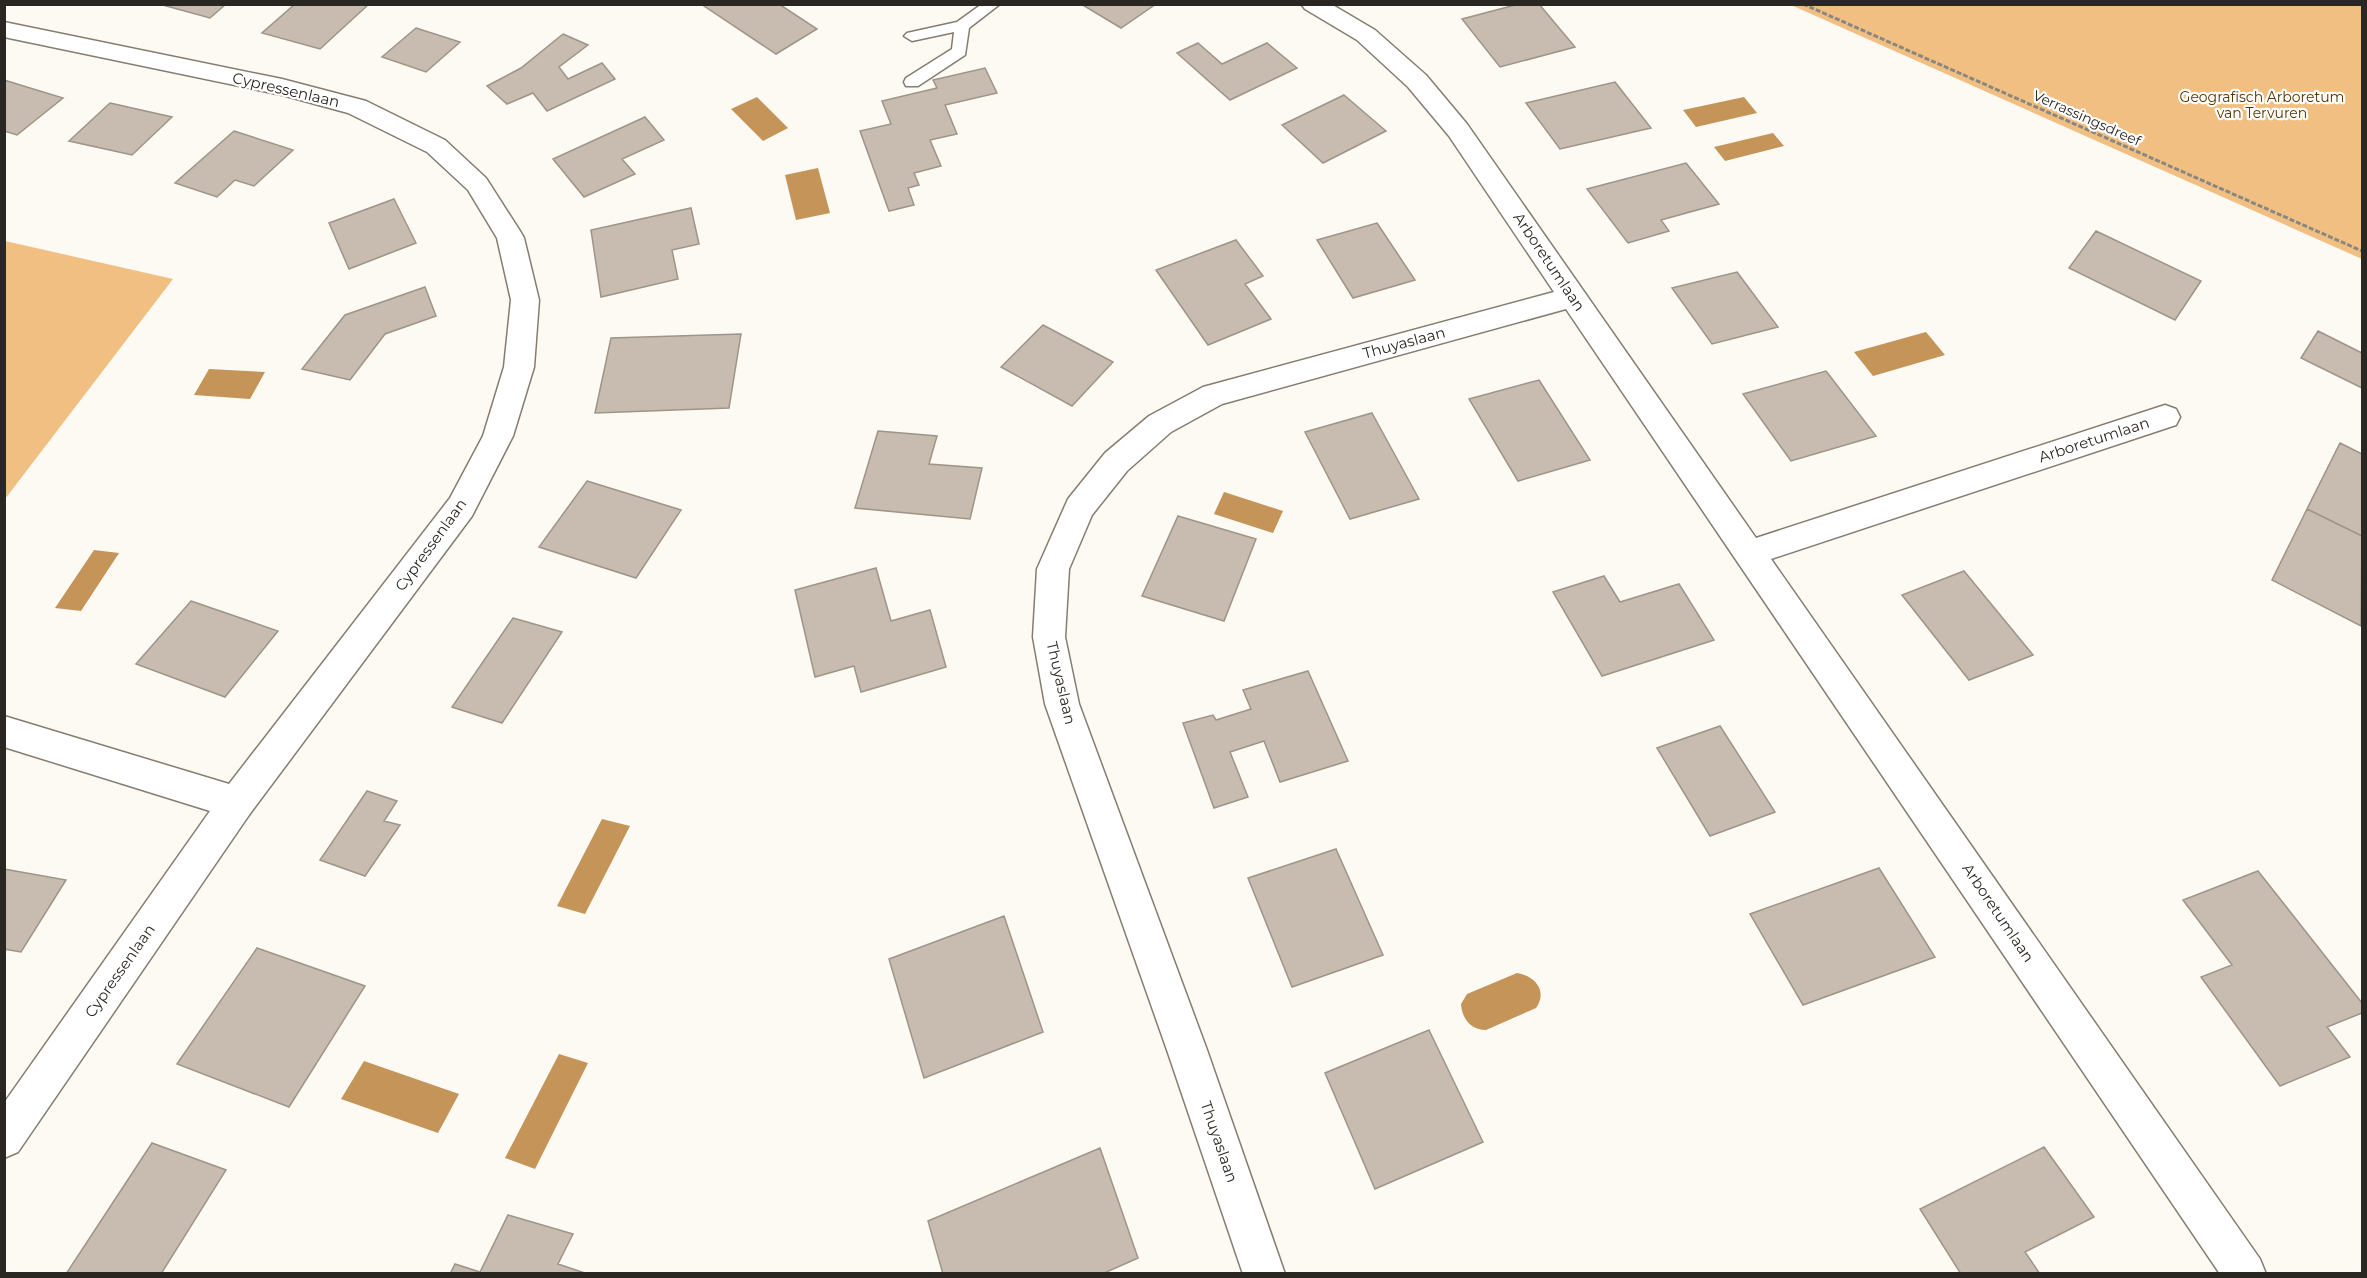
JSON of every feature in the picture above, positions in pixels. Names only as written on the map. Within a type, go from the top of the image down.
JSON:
[{"type":"street","name":"Arboretumlaan","points":[[1313,4],[1366,35],[1417,81],[1458,130],[2245,1274]]},
{"type":"street","name":"Cypressenlaan","points":[[4,29],[282,87],[357,107],[436,146],[477,184],[510,238],[525,300],[519,367],[498,436],[461,507],[236,803],[4,1138]]},
{"type":"street","name":"Thuyaslaan","points":[[1264,1274],[1187,1050],[1062,704],[1049,637],[1053,569],[1079,508],[1116,462],[1160,424],[1213,395],[1573,297]]},
{"type":"street","name":"Arboretumlaan","points":[[1750,553],[2165,417]]},
{"type":"street","points":[[4,731],[236,803]]},
{"type":"lane","points":[[912,36],[962,26],[993,4]]},
{"type":"lane","points":[[912,82],[960,51],[962,26]]},
{"type":"path","name":"Verrassingsdreef","points":[[1803,4],[2362,251]]},
{"type":"green space","name":"Geografisch Arboretum van Tervuren","points":[[1791,5],[2362,5],[2362,259]]},
{"type":"green space","points":[[4,241],[173,279],[5,499]]},
{"type":"shaded area","points":[[757,97],[788,128],[763,141],[731,109]]},
{"type":"shaded area","points":[[1744,97],[1757,113],[1696,127],[1683,110]]},
{"type":"shaded area","points":[[1773,133],[1784,146],[1725,161],[1714,147]]},
{"type":"shaded area","points":[[818,168],[830,213],[796,220],[785,175]]},
{"type":"shaded area","points":[[1926,332],[1945,355],[1873,376],[1854,352]]},
{"type":"shaded area","points":[[209,369],[265,372],[250,399],[194,395]]},
{"type":"shaded area","points":[[1224,492],[1283,511],[1273,533],[1214,514]]},
{"type":"shaded area","points":[[94,550],[119,553],[81,611],[55,608]]},
{"type":"shaded area","points":[[602,819],[630,826],[585,914],[557,906]]},
{"type":"shaded area","points":[[1517,973],[1529,977],[1538,985],[1541,996],[1536,1008],[1486,1030],[1468,1023],[1461,1004],[1467,994]]},
{"type":"shaded area","points":[[559,1054],[588,1063],[535,1169],[505,1158]]},
{"type":"shaded area","points":[[364,1061],[459,1094],[438,1133],[341,1099]]},
{"type":"building","points":[[159,4],[226,4],[210,18]]},
{"type":"building","points":[[295,4],[369,4],[320,49],[262,33]]},
{"type":"building","points":[[701,4],[779,4],[817,29],[776,54]]},
{"type":"building","points":[[1081,4],[1156,4],[1121,28]]},
{"type":"building","points":[[1519,4],[1539,4],[1575,47],[1500,67],[1462,19]]},
{"type":"building","points":[[416,28],[460,42],[426,72],[382,57]]},
{"type":"building","points":[[563,34],[588,45],[559,67],[568,79],[602,63],[615,79],[547,111],[533,93],[507,104],[487,86],[521,68]]},
{"type":"building","points":[[1198,43],[1222,64],[1267,43],[1297,68],[1230,100],[1177,53]]},
{"type":"building","points":[[985,68],[997,93],[945,105],[957,134],[930,140],[941,166],[914,173],[919,185],[908,188],[914,205],[889,211],[860,131],[891,124],[882,101],[937,88],[933,80]]},
{"type":"building","points":[[4,80],[63,98],[17,135],[4,131]]},
{"type":"building","points":[[1615,82],[1651,128],[1560,149],[1526,103]]},
{"type":"building","points":[[1344,95],[1386,131],[1323,163],[1282,125]]},
{"type":"building","points":[[110,103],[172,117],[132,155],[69,141]]},
{"type":"building","points":[[645,117],[664,140],[622,159],[635,174],[584,197],[553,159]]},
{"type":"building","points":[[234,131],[293,150],[254,186],[235,180],[217,197],[175,183]]},
{"type":"building","points":[[1686,163],[1719,204],[1661,220],[1669,231],[1628,243],[1587,189]]},
{"type":"building","points":[[394,199],[416,243],[349,269],[329,223]]},
{"type":"building","points":[[691,208],[699,244],[672,250],[678,279],[601,297],[591,230]]},
{"type":"building","points":[[1377,223],[1415,280],[1353,298],[1317,240]]},
{"type":"building","points":[[2096,231],[2201,281],[2175,320],[2069,268]]},
{"type":"building","points":[[1236,240],[1263,276],[1245,284],[1271,319],[1208,345],[1156,270]]},
{"type":"building","points":[[1737,272],[1778,327],[1712,344],[1672,288]]},
{"type":"building","points":[[425,287],[436,316],[385,334],[350,380],[302,369],[345,315]]},
{"type":"building","points":[[1043,325],[1113,362],[1072,406],[1001,367]]},
{"type":"building","points":[[2318,331],[2362,353],[2362,388],[2301,358]]},
{"type":"building","points":[[741,334],[729,408],[595,413],[611,338]]},
{"type":"building","points":[[1826,371],[1876,436],[1791,461],[1743,394]]},
{"type":"building","points":[[1539,380],[1590,460],[1518,481],[1469,399]]},
{"type":"building","points":[[1372,413],[1419,499],[1350,519],[1305,432]]},
{"type":"building","points":[[878,431],[937,436],[929,464],[982,468],[970,519],[855,508]]},
{"type":"building","points":[[2340,443],[2362,454],[2362,536],[2307,509]]},
{"type":"building","points":[[587,481],[681,510],[636,578],[539,547]]},
{"type":"building","points":[[2307,509],[2362,536],[2361,626],[2272,580]]},
{"type":"building","points":[[1178,516],[1256,539],[1224,621],[1142,596]]},
{"type":"building","points":[[876,568],[891,621],[930,610],[946,667],[861,692],[854,666],[815,677],[795,590]]},
{"type":"building","points":[[1964,571],[2033,655],[1969,680],[1902,595]]},
{"type":"building","points":[[1604,576],[1620,602],[1679,584],[1714,640],[1602,676],[1553,592]]},
{"type":"building","points":[[191,601],[278,631],[225,697],[136,664]]},
{"type":"building","points":[[513,618],[562,632],[502,723],[452,707]]},
{"type":"building","points":[[1308,671],[1348,761],[1280,782],[1264,741],[1230,752],[1248,797],[1214,808],[1183,723],[1213,715],[1216,720],[1251,709],[1243,690]]},
{"type":"building","points":[[1720,726],[1775,812],[1710,836],[1657,748]]},
{"type":"building","points":[[367,791],[397,801],[384,821],[400,825],[365,876],[320,860]]},
{"type":"building","points":[[1336,849],[1383,955],[1292,987],[1248,878]]},
{"type":"building","points":[[1879,868],[1935,957],[1803,1005],[1750,914]]},
{"type":"building","points":[[4,869],[66,880],[21,952],[4,949]]},
{"type":"building","points":[[2258,871],[2362,1003],[2362,1013],[2327,1027],[2350,1057],[2280,1086],[2201,977],[2232,965],[2183,900]]},
{"type":"building","points":[[1004,916],[1043,1032],[924,1078],[889,959]]},
{"type":"building","points":[[257,948],[365,986],[289,1107],[177,1064]]},
{"type":"building","points":[[1429,1030],[1483,1142],[1375,1189],[1325,1073]]},
{"type":"building","points":[[152,1143],[226,1170],[161,1274],[66,1274]]},
{"type":"building","points":[[2044,1147],[2094,1217],[2025,1252],[2040,1274],[1961,1274],[1920,1209]]},
{"type":"building","points":[[1100,1148],[1138,1258],[1102,1274],[943,1274],[928,1221]]},
{"type":"building","points":[[508,1215],[573,1234],[558,1264],[588,1274],[450,1274],[455,1264],[480,1272]]}]
